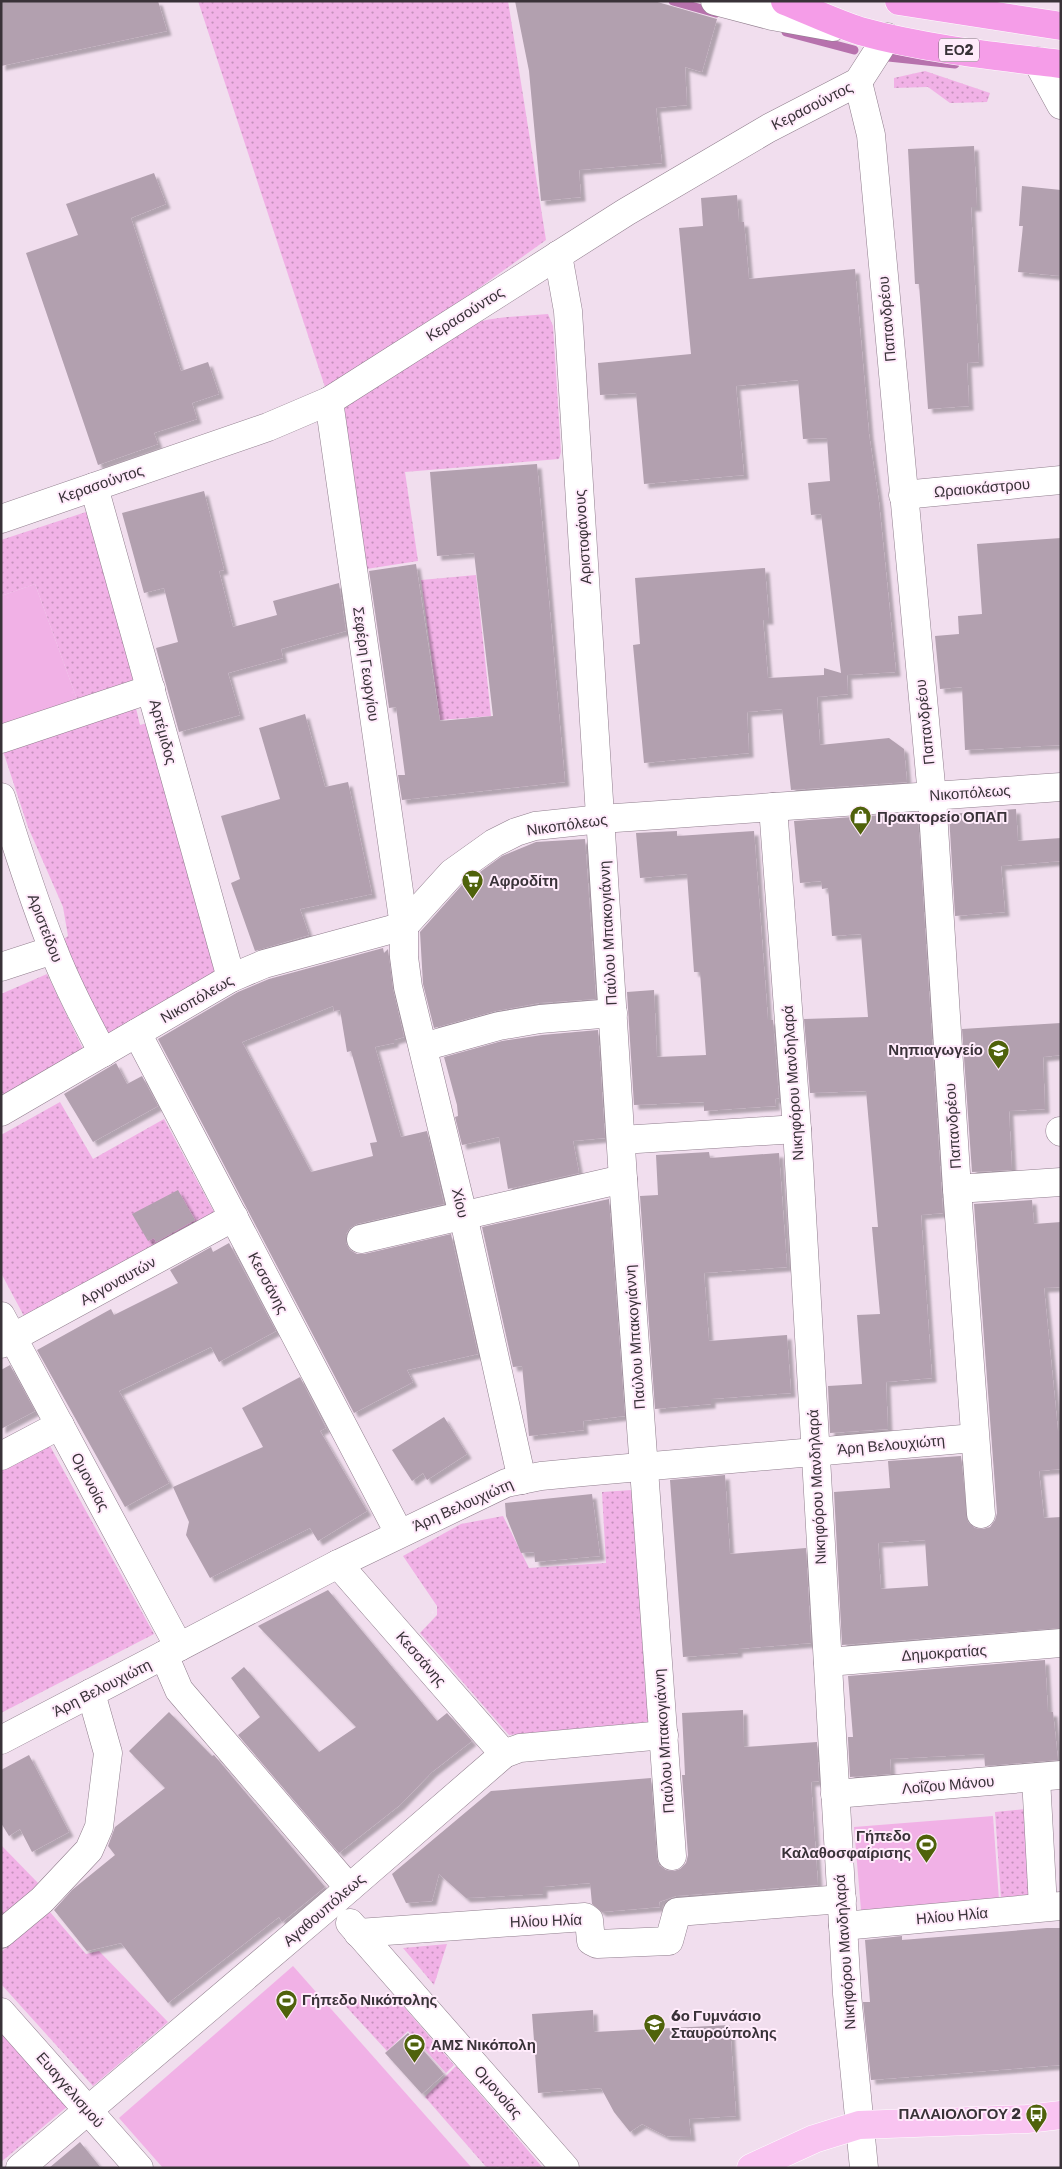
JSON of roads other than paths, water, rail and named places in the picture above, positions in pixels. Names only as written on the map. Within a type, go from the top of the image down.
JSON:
[{"type":"highway","name":"ΕΟ2","points":[[785,1],[859,30],[887,37],[972,53],[1049,62]]},
{"type":"highway","points":[[900,1],[1061,26]]},
{"type":"main road","points":[[752,2168],[814,2139],[859,2125],[1027,2119],[1061,2115]]},
{"type":"street","points":[[715,1],[772,16],[859,30]]},
{"type":"street","name":"Κερασούντος","points":[[1,519],[268,427],[329,401],[558,255],[737,146],[858,82],[887,37]]},
{"type":"street","points":[[1049,62],[1061,105]]},
{"type":"street","name":"Παπανδρέου","points":[[858,82],[871,135],[932,796],[957,1189],[981,1514]]},
{"type":"street","name":"Αριστοφάνoυς","points":[[558,255],[568,311],[601,819]]},
{"type":"street","name":"Σεφέρη Γεωργίου","points":[[329,401],[404,926]]},
{"type":"street","name":"Ωραιοκάστρου","points":[[903,495],[1061,480]]},
{"type":"street","name":"Αρτέμιδος","points":[[94,487],[231,978]]},
{"type":"street","points":[[1,739],[151,689]]},
{"type":"street","name":"Νικοπόλεως","points":[[2,1110],[231,978],[264,964],[404,926],[452,873],[503,838],[535,826],[601,819],[1061,787]]},
{"type":"street","name":"Αριστείδου","points":[[1,797],[53,950],[69,988],[102,1053]]},
{"type":"street","name":"Νικηφόρου Μανδηλαρά","points":[[773,807],[797,1129],[852,2066],[864,2168]]},
{"type":"street","name":"Παύλου Μπακογιάννη","points":[[601,819],[620,1140],[672,1856]]},
{"type":"street","name":"Χίου","points":[[404,926],[404,957],[408,987],[522,1480]]},
{"type":"street","points":[[1,967],[53,950]]},
{"type":"street","points":[[423,1047],[507,1024],[540,1019],[613,1013]]},
{"type":"street","name":"Κεσσάνης","points":[[136,1033],[399,1533]]},
{"type":"street","points":[[620,1140],[797,1129]]},
{"type":"street","points":[[361,1239],[623,1179]]},
{"type":"street","points":[[957,1189],[1061,1182]]},
{"type":"street","name":"Αργοναυτών","points":[[5,1333],[234,1217]]},
{"type":"street","name":"Ομονοίας","points":[[5,1333],[60,1425],[172,1651],[179,1690],[341,1896],[358,1933],[565,2168]]},
{"type":"street","points":[[1,1456],[60,1425]]},
{"type":"street","name":"Άρη Βελουχιώτη","points":[[1,1740],[338,1564],[506,1483],[645,1467],[974,1438]]},
{"type":"street","name":"Κεσσάνης","points":[[338,1564],[504,1754]]},
{"type":"street","name":"Δημοκρατίας","points":[[828,1662],[1061,1644]]},
{"type":"street","points":[[1,1934],[42,1900],[89,1850],[99,1827],[108,1753],[91,1694]]},
{"type":"street","name":"Αγαθουπόλεως","points":[[20,2168],[341,1896],[504,1754],[520,1748],[664,1735]]},
{"type":"street","points":[[1048,1776],[1052,1907]]},
{"type":"street","name":"Λοΐζου Μάνου","points":[[835,1794],[1048,1776]]},
{"type":"street","name":"Ηλίου Ηλία","points":[[358,1933],[585,1917],[589,1920],[591,1941],[597,1944],[668,1941],[677,1912],[842,1899]]},
{"type":"street","name":"Ηλίου Ηλία","points":[[844,1926],[1052,1907]]},
{"type":"street","name":"Ευαγγελισμού","points":[[1,2012],[139,2168]]},
{"type":"waterway","points":[[673,1],[716,13]]},
{"type":"waterway","points":[[786,32],[854,50]]},
{"type":"waterway","points":[[879,56],[955,64]]},
{"type":"place","name":"Πρακτορείο ΟΠΑΠ","points":[[861,836]]},
{"type":"place","name":"Αφροδίτη","points":[[473,900]]},
{"type":"place","name":"Νηπιαγωγείο","points":[[999,1069]]},
{"type":"place","name":"Γήπεδο Καλαθοσφαίρισης","points":[[927,1864]]},
{"type":"place","name":"Γήπεδο Νικόπολης","points":[[286,2019]]},
{"type":"place","name":"6ο Γυμνάσιο Σταυρούπολης","points":[[655,2044]]},
{"type":"place","name":"ΑΜΣ Νικόπολη","points":[[415,2064]]},
{"type":"place","name":"ΠΑΛΑΙΟΛΟΓΟΥ 2","points":[[1037,2133]]}]
